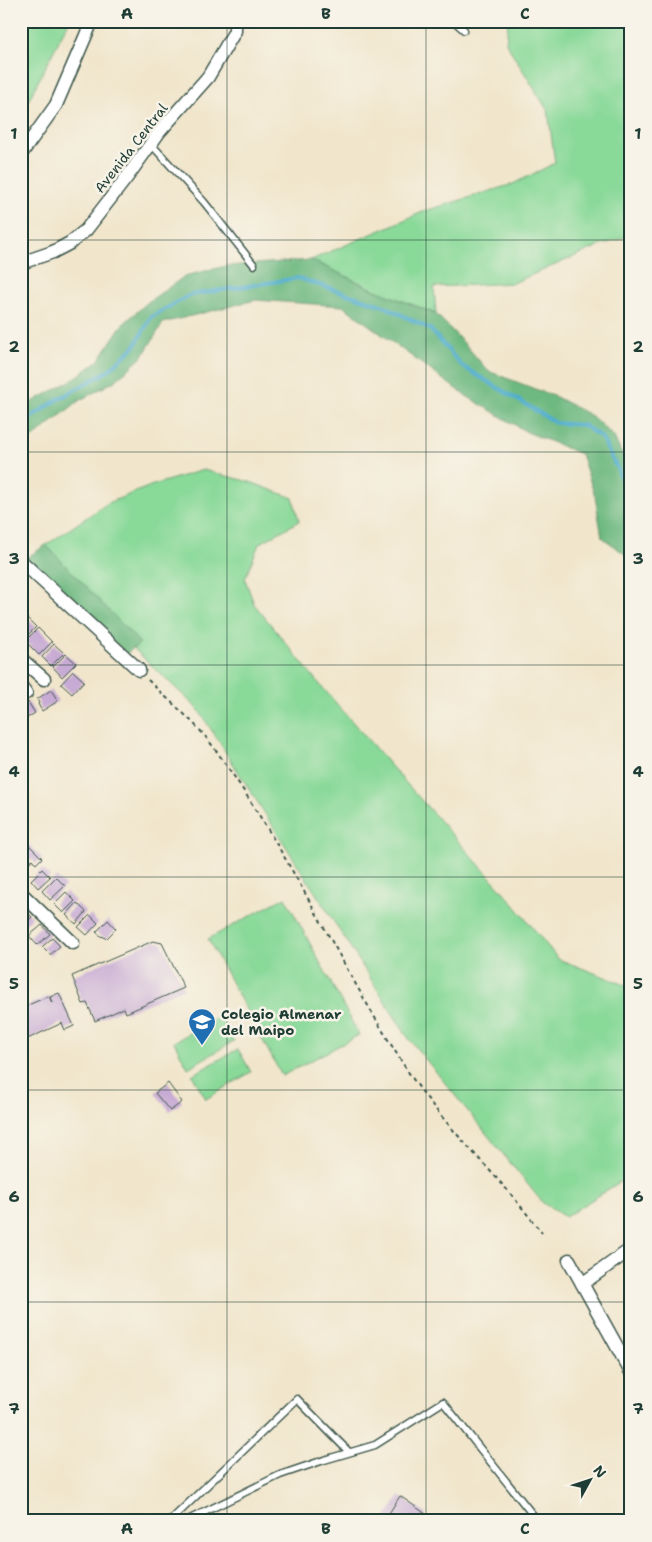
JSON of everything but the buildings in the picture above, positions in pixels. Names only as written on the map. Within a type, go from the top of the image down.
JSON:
[{"type":"street","points":[[21,154],[56,105],[92,21]]},
{"type":"street","name":"Avenida Central","points":[[21,263],[62,248],[86,230],[127,178],[160,131],[208,77],[235,31],[235,21]]},
{"type":"street","points":[[21,561],[139,670]]},
{"type":"street","points":[[21,659],[44,680]]},
{"type":"street","points":[[21,893],[73,943]]},
{"type":"street","points":[[582,1284],[631,1248]]},
{"type":"street","points":[[569,1260],[631,1372]]},
{"type":"lane","points":[[454,21],[464,30]]},
{"type":"lane","points":[[151,144],[204,202],[254,265]]},
{"type":"lane","points":[[170,1521],[297,1399],[349,1452]]},
{"type":"lane","points":[[186,1521],[280,1475],[375,1445],[443,1402],[539,1521]]},
{"type":"path","points":[[139,670],[187,717],[208,741],[278,845],[326,932],[406,1068],[434,1108],[465,1145],[509,1192],[542,1233]]},
{"type":"green space","points":[[21,21],[69,21],[21,115]]},
{"type":"green space","points":[[508,21],[631,21],[631,235],[599,246],[513,283],[434,287],[436,314],[375,290],[311,260],[425,211],[513,184],[555,163],[548,111],[506,43]]},
{"type":"green space","points":[[311,260],[375,290],[436,314],[488,371],[556,397],[592,416],[614,437],[631,474],[631,555],[626,555],[602,537],[595,496],[581,454],[527,432],[463,394],[343,306],[255,300],[163,323],[142,357],[115,381],[80,400],[36,435],[21,450],[21,408],[72,380],[98,361],[121,326],[148,302],[185,276],[226,266]]},
{"type":"green space","points":[[203,470],[250,482],[293,498],[299,521],[259,544],[245,579],[254,604],[316,680],[508,897],[558,959],[631,987],[631,1172],[626,1178],[565,1217],[543,1203],[409,1039],[198,709],[133,648],[139,643],[46,545],[108,503],[153,485]]},
{"type":"green space","points":[[46,545],[140,643],[126,654],[25,559]]},
{"type":"green space","points":[[285,897],[359,1035],[282,1076],[208,939]]},
{"type":"green space","points":[[219,1016],[234,1041],[188,1068],[174,1042]]},
{"type":"green space","points":[[238,1049],[251,1072],[206,1099],[192,1075]]},
{"type":"waterway","points":[[21,424],[57,400],[108,371],[135,346],[151,317],[190,295],[298,278],[384,306],[430,329],[462,366],[556,423],[583,425],[601,437],[617,468],[631,503]]},
{"type":"place","name":"Colegio Almenar del Maipo","points":[[202,1046]]}]
